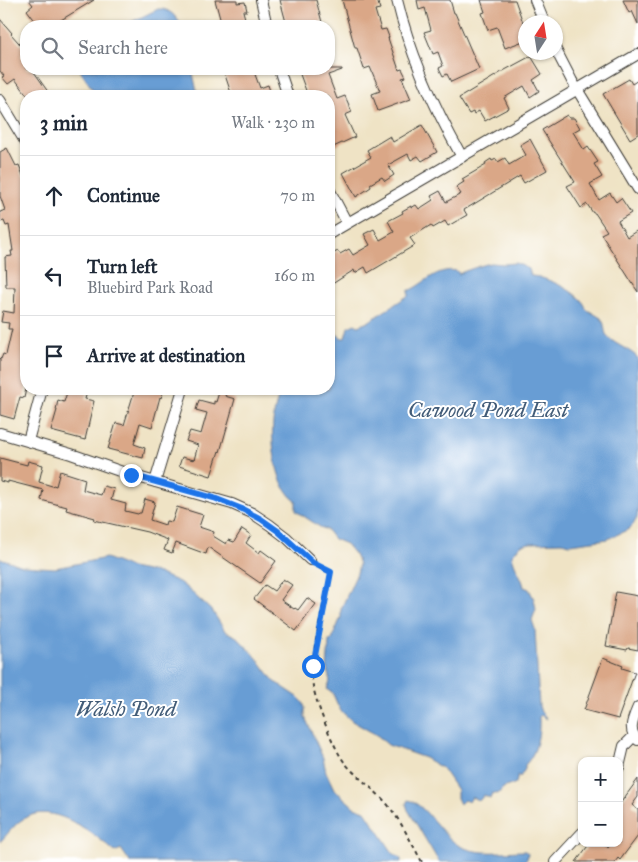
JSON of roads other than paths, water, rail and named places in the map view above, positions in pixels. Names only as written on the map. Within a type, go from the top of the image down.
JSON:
[{"type":"street","points":[[262,0],[266,20]]},
{"type":"street","points":[[397,0],[420,72],[441,119],[462,157]]},
{"type":"street","points":[[535,0],[541,15]]},
{"type":"street","points":[[335,231],[638,54]]},
{"type":"street","points":[[562,60],[638,189]]},
{"type":"street","points":[[281,75],[286,90]]},
{"type":"street","points":[[0,100],[20,133]]},
{"type":"street","points":[[335,200],[348,223]]},
{"type":"street","points":[[28,441],[40,395]]},
{"type":"street","points":[[155,482],[181,395]]},
{"type":"street","points":[[0,433],[222,501],[247,511],[278,531],[310,560]]},
{"type":"street","points":[[622,757],[624,746],[636,738],[631,728],[638,707]]},
{"type":"street","points":[[555,862],[578,837]]},
{"type":"water","points":[[158,9],[162,9],[175,16],[178,20],[135,20]]},
{"type":"water","points":[[83,75],[193,75],[197,90],[93,90]]},
{"type":"water","name":"Cawood Pond East","points":[[491,263],[516,263],[529,269],[531,276],[554,282],[579,298],[584,303],[586,309],[601,318],[608,337],[638,358],[638,507],[637,518],[633,525],[629,529],[608,539],[570,544],[562,542],[530,543],[521,545],[512,555],[524,587],[529,589],[534,599],[536,609],[532,620],[535,629],[539,706],[546,719],[541,715],[539,717],[539,730],[535,749],[520,777],[518,775],[516,783],[503,788],[498,794],[492,793],[490,798],[484,795],[479,801],[472,797],[469,802],[464,800],[460,804],[457,798],[457,790],[442,768],[425,758],[388,745],[378,736],[352,721],[340,710],[332,692],[327,689],[330,681],[327,669],[329,641],[332,639],[341,617],[341,609],[359,564],[355,555],[346,544],[334,539],[327,530],[296,511],[296,501],[289,495],[284,486],[276,465],[273,422],[279,395],[335,395],[335,333],[345,338],[348,327],[368,322],[409,295],[408,291],[443,271],[457,271],[459,274]]},
{"type":"water","name":"Walsh Pond","points":[[0,558],[23,566],[55,568],[106,558],[131,568],[158,573],[179,582],[213,612],[225,631],[237,637],[257,658],[274,681],[303,702],[305,717],[334,789],[354,807],[365,811],[393,853],[401,859],[401,862],[130,862],[121,849],[115,852],[97,837],[75,823],[63,817],[40,813],[20,821],[0,842]]},
{"type":"water","points":[[408,800],[421,807],[453,842],[460,846],[483,852],[525,851],[528,853],[527,859],[523,862],[439,862],[408,810],[406,804]]}]
